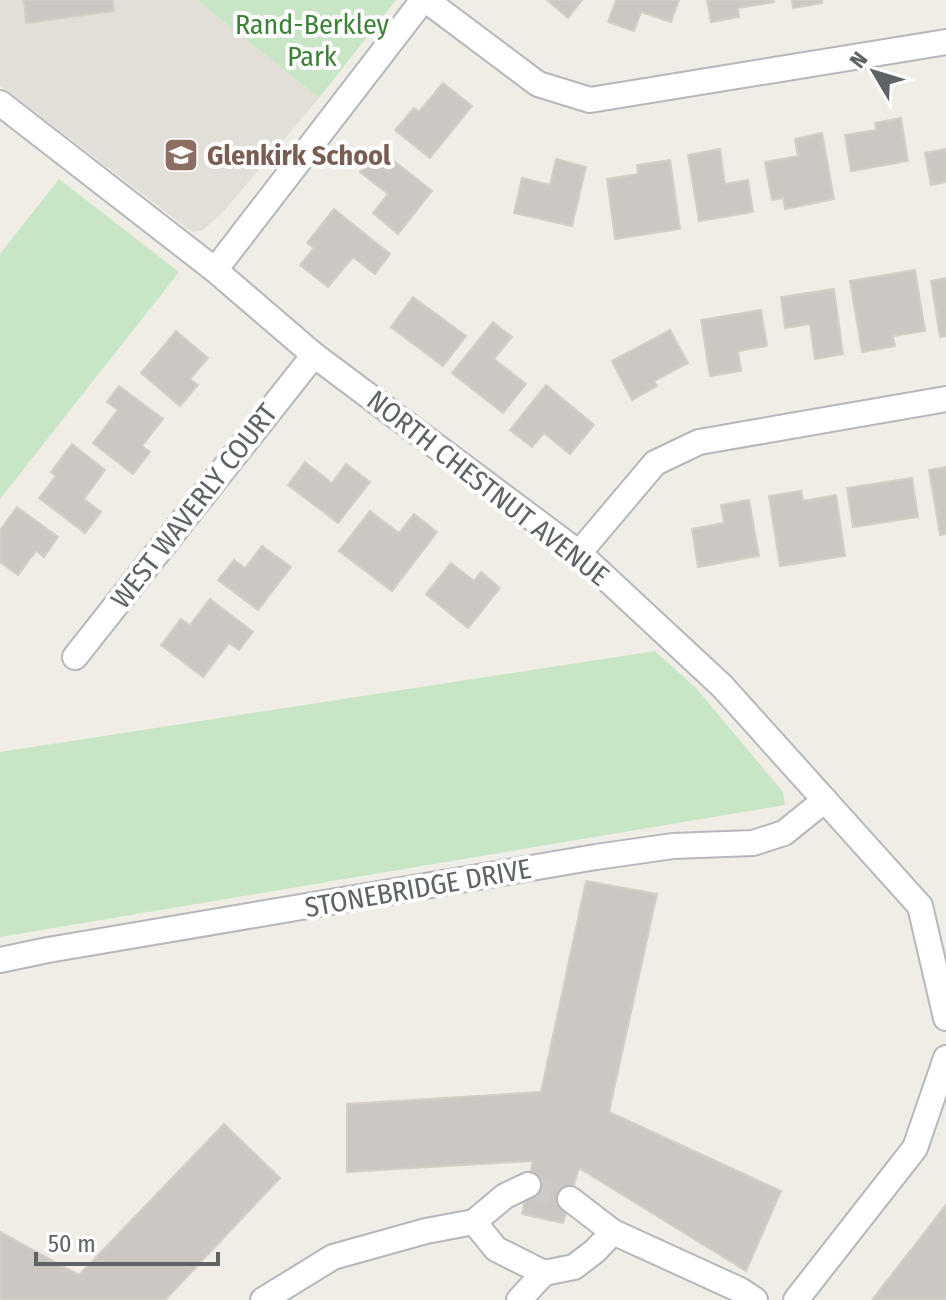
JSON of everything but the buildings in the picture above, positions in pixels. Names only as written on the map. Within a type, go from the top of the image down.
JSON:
[{"type":"street","points":[[215,270],[424,0],[538,84],[590,100],[946,42]]},
{"type":"street","name":"NORTH CHESTNUT AVENUE","points":[[0,103],[215,270],[314,355],[579,553],[722,686],[920,906],[946,1018]]},
{"type":"street","name":"WEST WAVERLY COURT","points":[[75,657],[314,355]]},
{"type":"street","points":[[579,553],[655,463],[699,442],[946,399]]},
{"type":"street","name":"STONEBRIDGE DRIVE","points":[[0,960],[596,857],[673,846],[753,843],[784,833],[825,800]]},
{"type":"street","points":[[796,1300],[915,1148],[937,1110],[946,1058]]},
{"type":"street","points":[[263,1300],[333,1257],[426,1231],[474,1222],[505,1196],[528,1185]]},
{"type":"street","points":[[570,1199],[613,1232],[740,1290],[755,1300]]},
{"type":"street","points":[[474,1222],[496,1249],[544,1273]]},
{"type":"street","points":[[519,1300],[544,1273],[574,1267],[613,1232]]},
{"type":"shaded area","name":"Glenkirk School","points":[[0,0],[197,0],[319,98],[223,212],[203,230],[192,232],[0,85]]},
{"type":"green space","name":"Rand-Berkley Park","points":[[197,0],[396,0],[319,98]]},
{"type":"green space","points":[[59,179],[179,272],[0,499],[0,254]]},
{"type":"green space","points":[[655,651],[696,688],[783,792],[785,805],[0,937],[0,752]]},
{"type":"tunnel","points":[[528,1185],[570,1199]]},
{"type":"place","name":"Glenkirk School","points":[[181,155]]}]
